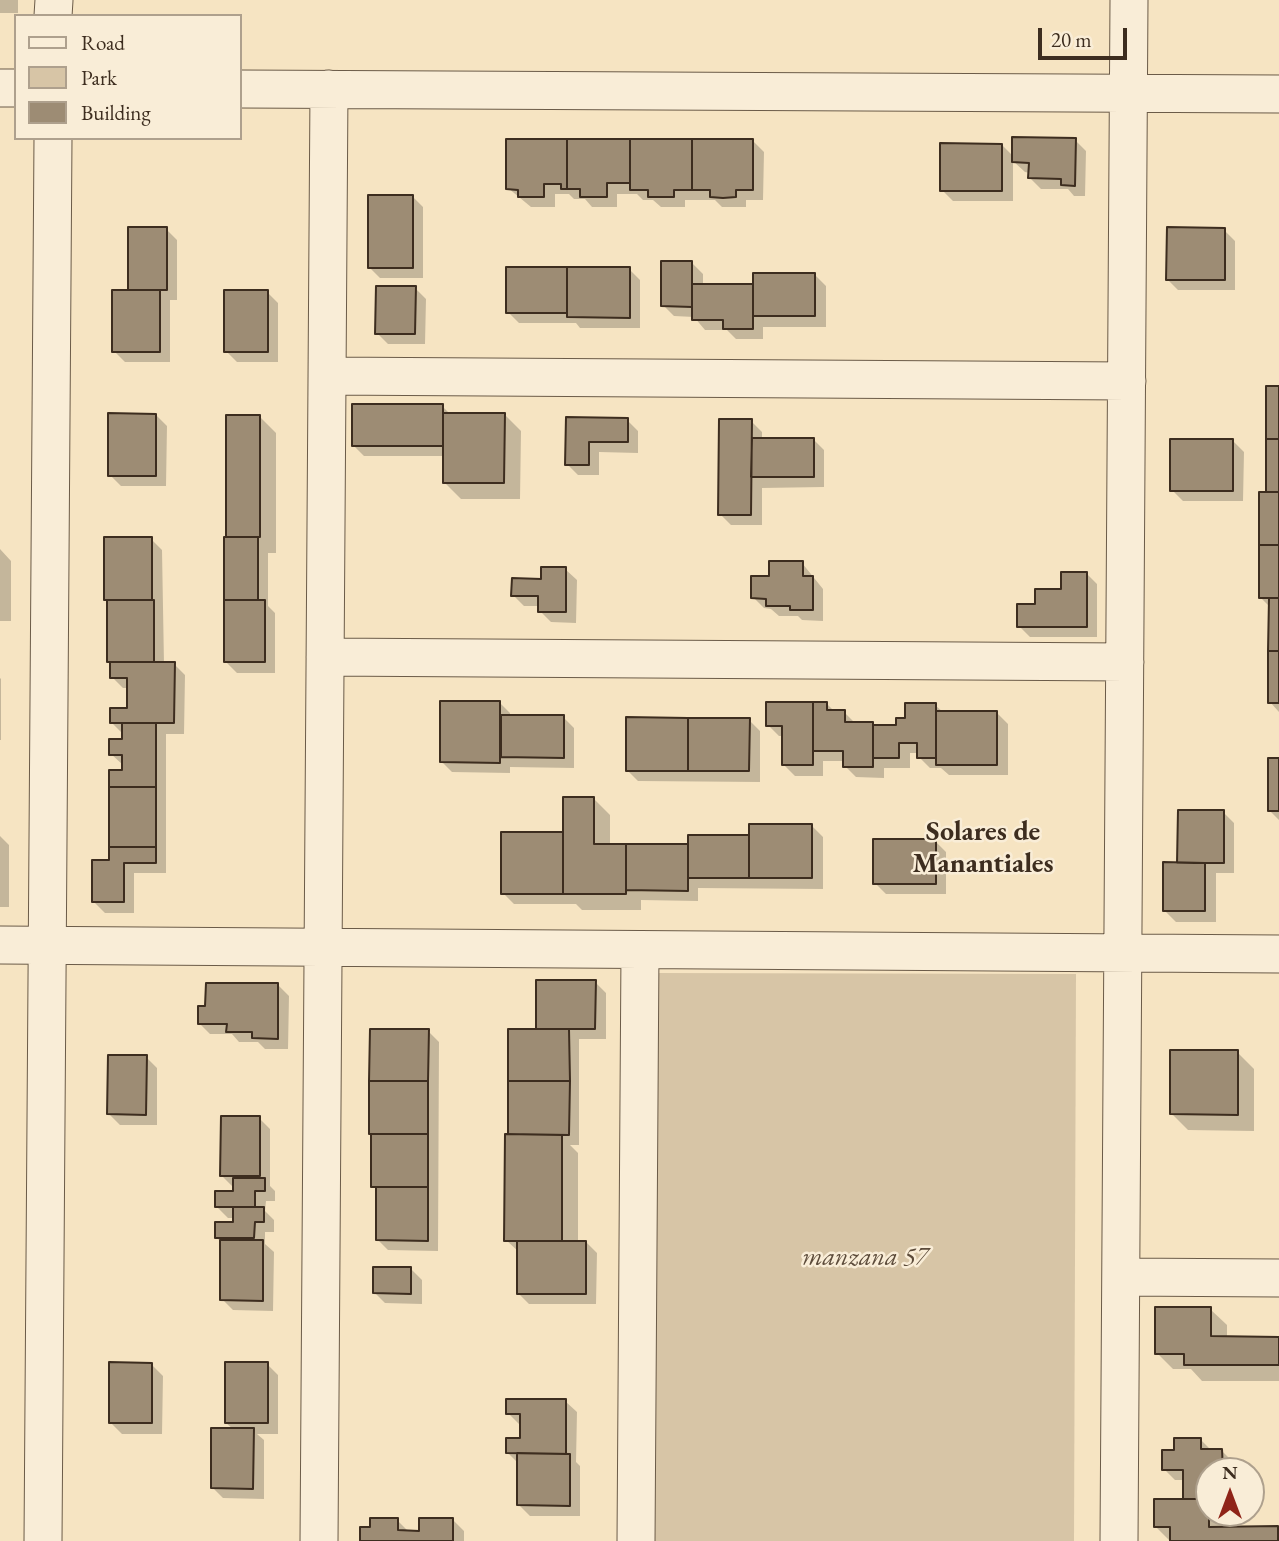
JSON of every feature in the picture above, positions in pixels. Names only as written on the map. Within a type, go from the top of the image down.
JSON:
[{"type":"street","points":[[1119,1541],[1129,0]]},
{"type":"street","points":[[242,89],[1279,94]]},
{"type":"street","points":[[319,1541],[329,89]]},
{"type":"street","points":[[43,1541],[53,140]]},
{"type":"street","points":[[327,376],[1127,381]]},
{"type":"street","points":[[325,657],[1125,662]]},
{"type":"street","points":[[0,945],[1279,954]]},
{"type":"street","points":[[636,1541],[640,950]]},
{"type":"street","points":[[1121,1277],[1279,1278]]},
{"type":"green space","name":"manzana 57","points":[[657,973],[1076,974],[1074,1541],[655,1541]]},
{"type":"building","points":[[1012,137],[1076,138],[1075,186],[1061,185],[1061,179],[1028,178],[1029,163],[1012,162]]},
{"type":"building","points":[[506,139],[567,139],[567,189],[561,189],[561,184],[544,184],[544,197],[518,197],[518,190],[506,189]]},
{"type":"building","points":[[567,139],[630,139],[630,183],[607,183],[607,197],[580,197],[580,189],[567,189]]},
{"type":"building","points":[[630,139],[692,139],[692,190],[674,190],[674,197],[648,197],[648,190],[630,190]]},
{"type":"building","points":[[692,139],[753,139],[753,190],[736,190],[736,197],[723,198],[710,197],[710,190],[692,190]]},
{"type":"building","points":[[940,143],[1002,144],[1002,191],[940,191]]},
{"type":"building","points":[[368,195],[413,195],[413,268],[368,268]]},
{"type":"building","points":[[128,227],[167,227],[167,290],[128,290]]},
{"type":"building","points":[[1167,227],[1225,228],[1225,280],[1166,280]]},
{"type":"building","points":[[661,261],[692,261],[692,307],[661,306]]},
{"type":"building","points":[[506,267],[567,267],[567,313],[506,313]]},
{"type":"building","points":[[567,267],[630,267],[630,318],[567,317]]},
{"type":"building","points":[[753,273],[815,273],[815,316],[753,316]]},
{"type":"building","points":[[692,284],[753,284],[753,329],[723,329],[723,320],[692,320]]},
{"type":"building","points":[[376,286],[416,286],[415,334],[375,334]]},
{"type":"building","points":[[112,290],[160,290],[160,352],[112,352]]},
{"type":"building","points":[[224,290],[268,290],[268,352],[224,352]]},
{"type":"building","points":[[1266,386],[1279,386],[1279,439],[1266,439]]},
{"type":"building","points":[[352,404],[443,404],[443,446],[352,446]]},
{"type":"building","points":[[108,413],[156,414],[156,476],[108,476]]},
{"type":"building","points":[[443,413],[505,413],[504,483],[443,483]]},
{"type":"building","points":[[226,415],[260,415],[260,537],[226,537]]},
{"type":"building","points":[[566,417],[628,418],[628,442],[589,442],[589,465],[565,465]]},
{"type":"building","points":[[719,419],[752,419],[751,515],[718,515]]},
{"type":"building","points":[[752,438],[814,438],[814,477],[751,477]]},
{"type":"building","points":[[1170,439],[1233,439],[1233,491],[1170,491]]},
{"type":"building","points":[[1266,439],[1279,439],[1279,492],[1266,492]]},
{"type":"building","points":[[1259,492],[1279,492],[1279,545],[1259,545]]},
{"type":"building","points":[[104,537],[152,537],[152,600],[104,600]]},
{"type":"building","points":[[224,537],[258,537],[258,600],[224,600]]},
{"type":"building","points":[[1259,545],[1279,545],[1279,598],[1259,598]]},
{"type":"building","points":[[769,561],[803,561],[803,576],[813,576],[813,610],[766,606],[766,599],[751,598],[751,576],[769,576]]},
{"type":"building","points":[[541,567],[566,567],[566,612],[538,612],[538,596],[511,596],[512,578],[541,579]]},
{"type":"building","points":[[1061,572],[1087,572],[1087,627],[1017,627],[1017,604],[1035,604],[1035,589],[1061,589]]},
{"type":"building","points":[[1269,598],[1279,598],[1279,651],[1268,651]]},
{"type":"building","points":[[107,600],[154,600],[154,662],[107,662]]},
{"type":"building","points":[[224,600],[265,600],[265,662],[224,662]]},
{"type":"building","points":[[1268,651],[1279,651],[1279,703],[1268,703]]},
{"type":"building","points":[[110,662],[175,662],[174,723],[110,723],[110,708],[127,708],[127,678],[110,678]]},
{"type":"building","points":[[440,701],[500,701],[500,763],[440,762]]},
{"type":"building","points":[[766,702],[813,702],[813,765],[782,765],[782,726],[766,726]]},
{"type":"building","points":[[813,702],[827,702],[827,710],[845,710],[845,722],[873,722],[873,767],[843,767],[843,751],[813,751]]},
{"type":"building","points":[[905,703],[936,703],[936,758],[917,758],[917,743],[899,743],[899,758],[873,758],[873,725],[896,725],[896,718],[905,718]]},
{"type":"building","points":[[936,711],[997,711],[997,765],[936,765]]},
{"type":"building","points":[[501,715],[564,715],[564,758],[501,757]]},
{"type":"building","points":[[626,717],[688,718],[688,771],[626,771]]},
{"type":"building","points":[[688,718],[750,718],[749,771],[688,771]]},
{"type":"building","points":[[122,723],[156,723],[156,787],[109,787],[109,770],[122,770],[122,755],[109,755],[109,739],[122,739]]},
{"type":"building","points":[[1268,758],[1279,758],[1279,811],[1268,811]]},
{"type":"building","points":[[109,787],[156,787],[156,847],[109,847]]},
{"type":"building","points":[[563,797],[594,797],[594,844],[626,844],[626,894],[563,894]]},
{"type":"building","points":[[1178,810],[1224,810],[1224,863],[1177,863]]},
{"type":"building","points":[[749,824],[812,824],[812,878],[749,878]]},
{"type":"building","points":[[501,832],[563,832],[563,894],[501,894]]},
{"type":"building","points":[[688,835],[749,835],[749,878],[688,878]]},
{"type":"building","points":[[873,839],[936,839],[936,884],[873,884]]},
{"type":"building","points":[[626,844],[688,844],[688,891],[626,890]]},
{"type":"building","points":[[109,847],[156,847],[156,863],[124,863],[124,902],[92,902],[92,860],[109,860]]},
{"type":"building","points":[[1163,862],[1205,863],[1205,911],[1163,911]]},
{"type":"building","points":[[536,980],[596,980],[595,1029],[536,1029]]},
{"type":"building","points":[[206,983],[278,983],[278,1039],[252,1038],[252,1032],[226,1032],[227,1024],[198,1024],[198,1006],[205,1006]]},
{"type":"building","points":[[370,1029],[429,1029],[428,1081],[369,1081]]},
{"type":"building","points":[[508,1029],[569,1029],[570,1081],[508,1081]]},
{"type":"building","points":[[1170,1050],[1238,1050],[1238,1115],[1170,1114]]},
{"type":"building","points":[[108,1055],[147,1055],[146,1115],[107,1114]]},
{"type":"building","points":[[369,1081],[428,1081],[428,1134],[369,1134]]},
{"type":"building","points":[[508,1081],[570,1081],[569,1135],[508,1134]]},
{"type":"building","points":[[221,1116],[260,1116],[260,1176],[220,1176]]},
{"type":"building","points":[[371,1134],[428,1134],[428,1187],[371,1187]]},
{"type":"building","points":[[505,1134],[562,1135],[562,1241],[504,1241]]},
{"type":"building","points":[[233,1178],[265,1178],[265,1191],[255,1191],[255,1207],[215,1207],[215,1191],[233,1191]]},
{"type":"building","points":[[376,1187],[428,1187],[428,1241],[376,1240]]},
{"type":"building","points":[[233,1207],[264,1207],[264,1222],[255,1222],[254,1238],[215,1238],[215,1222],[233,1222]]},
{"type":"building","points":[[220,1240],[263,1240],[263,1301],[220,1300]]},
{"type":"building","points":[[517,1241],[586,1241],[586,1294],[517,1294]]},
{"type":"building","points":[[373,1267],[411,1267],[411,1294],[373,1293]]},
{"type":"building","points":[[1155,1307],[1211,1307],[1211,1336],[1279,1337],[1279,1365],[1184,1365],[1184,1354],[1155,1354]]},
{"type":"building","points":[[109,1362],[152,1363],[152,1423],[109,1423]]},
{"type":"building","points":[[225,1362],[268,1362],[268,1423],[225,1423]]},
{"type":"building","points":[[506,1399],[566,1399],[566,1454],[506,1453],[506,1438],[520,1438],[520,1414],[506,1414]]},
{"type":"building","points":[[211,1428],[254,1428],[253,1489],[211,1488]]},
{"type":"building","points":[[1174,1438],[1201,1438],[1201,1449],[1222,1449],[1222,1457],[1195,1457],[1195,1499],[1183,1499],[1183,1470],[1162,1470],[1162,1450],[1174,1450]]},
{"type":"building","points":[[517,1453],[570,1454],[570,1506],[517,1505]]},
{"type":"building","points":[[1154,1499],[1195,1499],[1195,1527],[1278,1526],[1278,1541],[1170,1541],[1170,1527],[1154,1527]]},
{"type":"building","points":[[370,1518],[398,1518],[398,1530],[419,1531],[419,1518],[453,1518],[453,1541],[360,1541],[360,1527],[370,1527]]},
{"type":"district","name":"Solares de Manantiales","points":[[983,848]]}]
